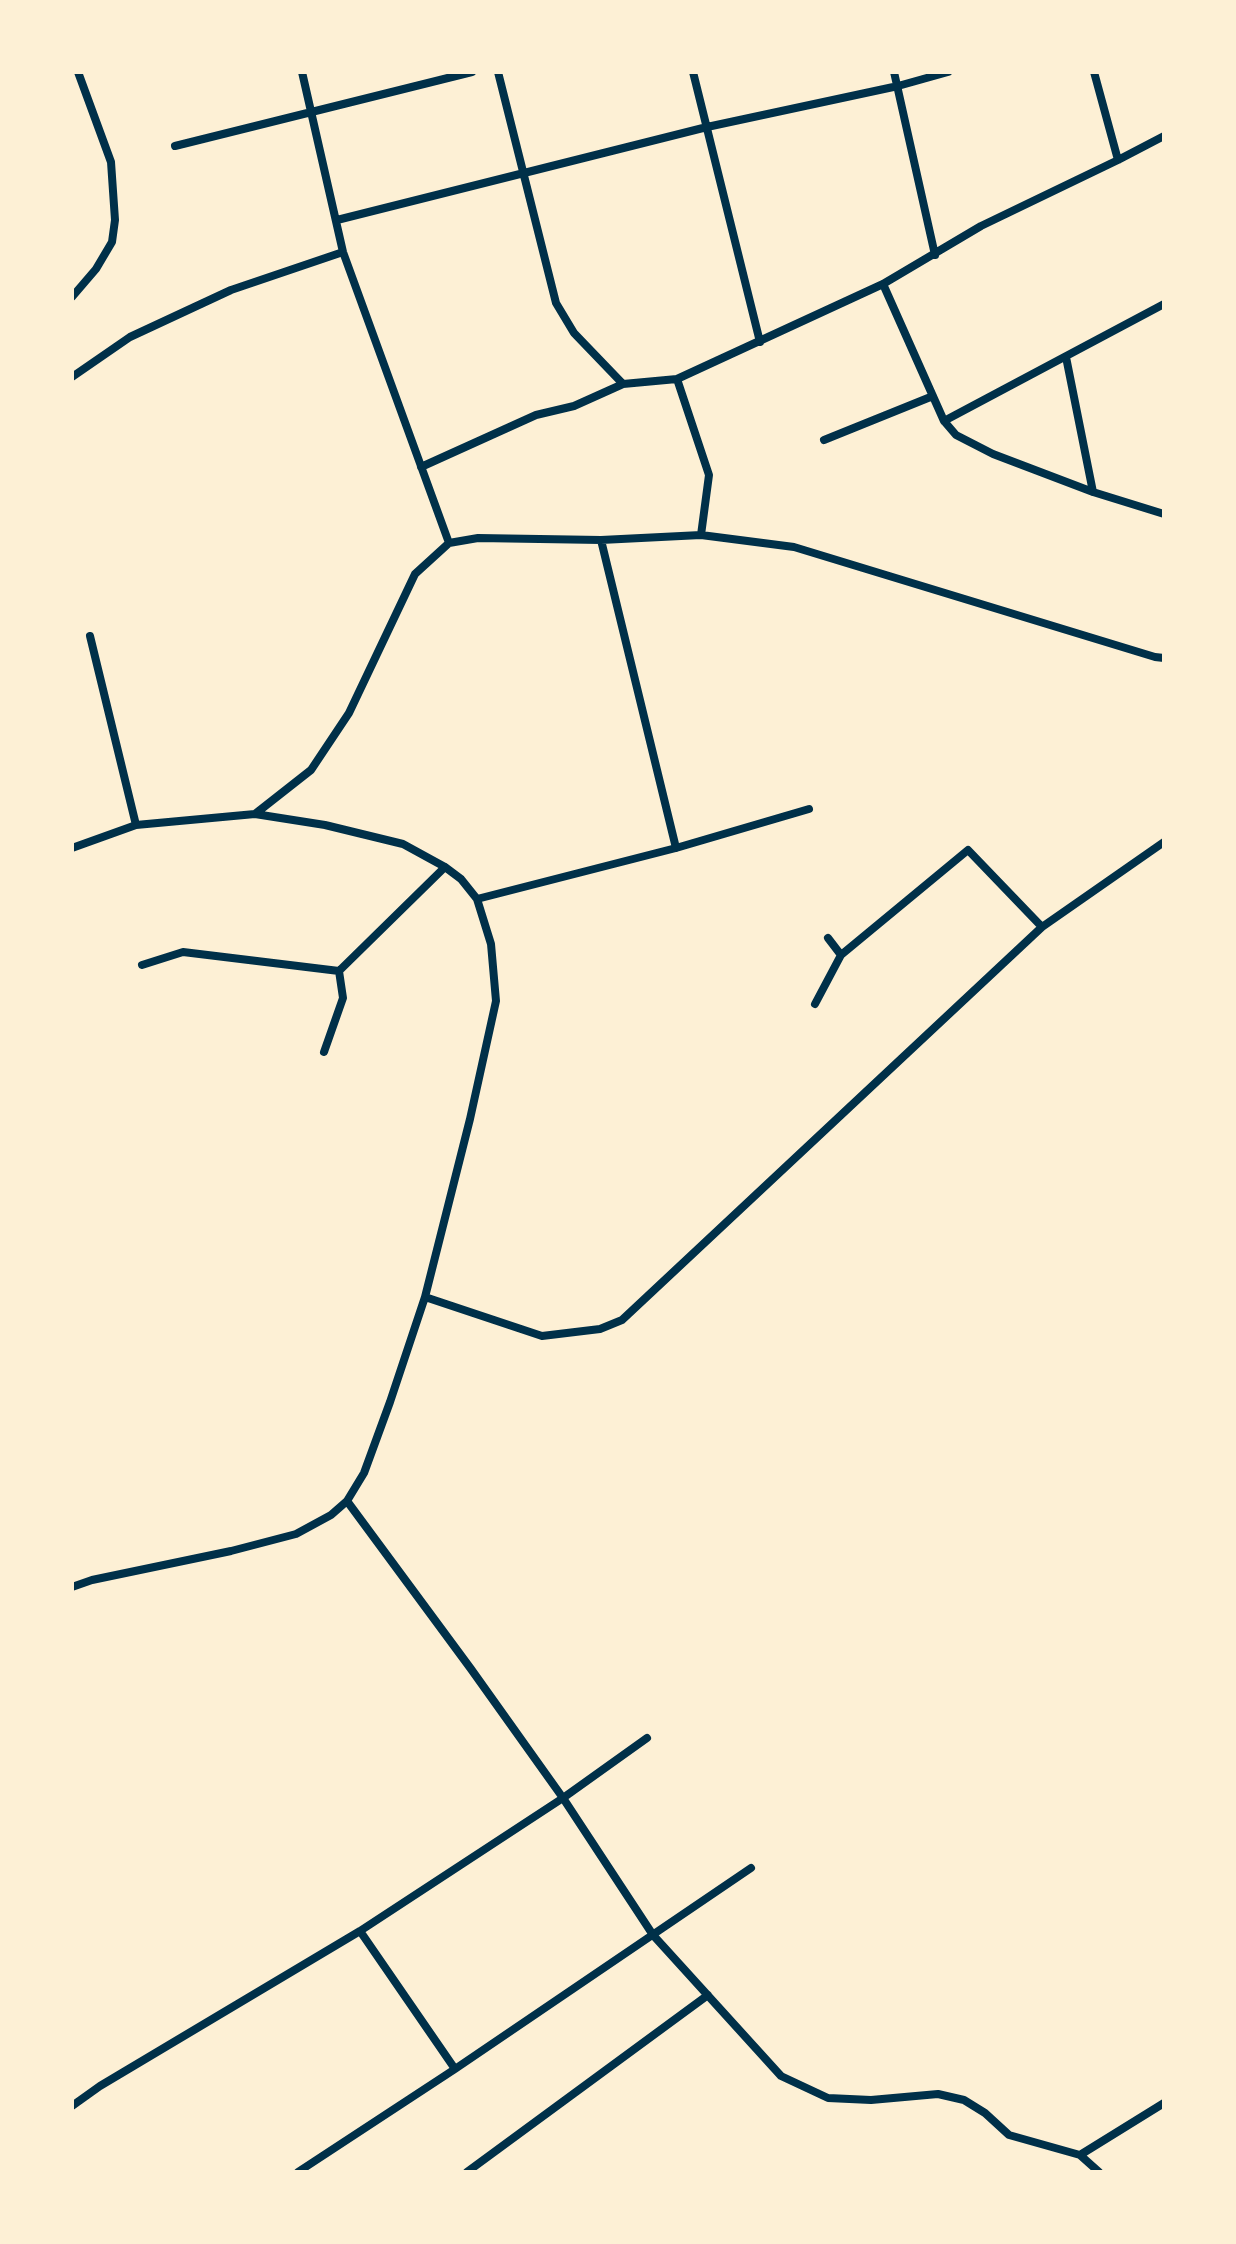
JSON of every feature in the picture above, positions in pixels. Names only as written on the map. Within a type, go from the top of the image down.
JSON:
[{"type":"street","points":[[72,297],[96,269],[112,242],[115,220],[111,162],[78,72]]},
{"type":"street","points":[[302,72],[343,252],[449,543]]},
{"type":"street","points":[[175,146],[472,72]]},
{"type":"street","points":[[498,72],[556,303],[574,333],[623,384]]},
{"type":"street","points":[[693,72],[760,342]]},
{"type":"street","points":[[894,72],[935,255]]},
{"type":"street","points":[[337,220],[707,127],[898,86],[948,72]]},
{"type":"street","points":[[1094,72],[1118,160]]},
{"type":"street","points":[[421,467],[536,415],[574,406],[623,384],[677,379],[883,284],[981,226],[1164,136]]},
{"type":"street","points":[[72,377],[130,337],[231,290],[343,252]]},
{"type":"street","points":[[883,284],[944,421],[956,435],[993,454],[1093,492],[1164,514]]},
{"type":"street","points":[[944,421],[1164,304]]},
{"type":"street","points":[[1066,357],[1093,492]]},
{"type":"street","points":[[677,379],[709,475],[701,535]]},
{"type":"street","points":[[824,440],[933,396]]},
{"type":"street","points":[[255,814],[311,770],[349,713],[415,574],[449,543],[478,538],[601,540],[701,535],[794,547],[1164,658]]},
{"type":"street","points":[[601,540],[676,848]]},
{"type":"street","points":[[90,636],[136,825]]},
{"type":"street","points":[[477,899],[676,848],[809,809]]},
{"type":"street","points":[[72,848],[136,825],[255,814],[325,825],[403,844],[445,867],[461,879],[477,899],[491,944],[496,1001],[425,1297],[364,1473],[347,1501],[331,1515],[296,1534],[72,1587]]},
{"type":"street","points":[[425,1297],[542,1336],[600,1329],[622,1320],[1042,927],[1164,842]]},
{"type":"street","points":[[815,1004],[841,955],[968,850],[1042,927]]},
{"type":"street","points":[[339,971],[445,867]]},
{"type":"street","points":[[828,938],[841,955]]},
{"type":"street","points":[[142,965],[183,952],[339,971]]},
{"type":"street","points":[[324,1052],[343,998],[339,971]]},
{"type":"street","points":[[347,1501],[563,1798],[653,1935],[781,2076],[828,2098],[871,2100],[938,2094],[964,2100],[985,2113],[1009,2135],[1080,2155],[1099,2172]]},
{"type":"street","points":[[72,2106],[100,2086],[360,1931],[563,1798],[647,1738]]},
{"type":"street","points":[[298,2172],[751,1868]]},
{"type":"street","points":[[360,1931],[455,2069]]},
{"type":"street","points":[[467,2172],[708,1995]]},
{"type":"street","points":[[1080,2155],[1164,2103]]}]
